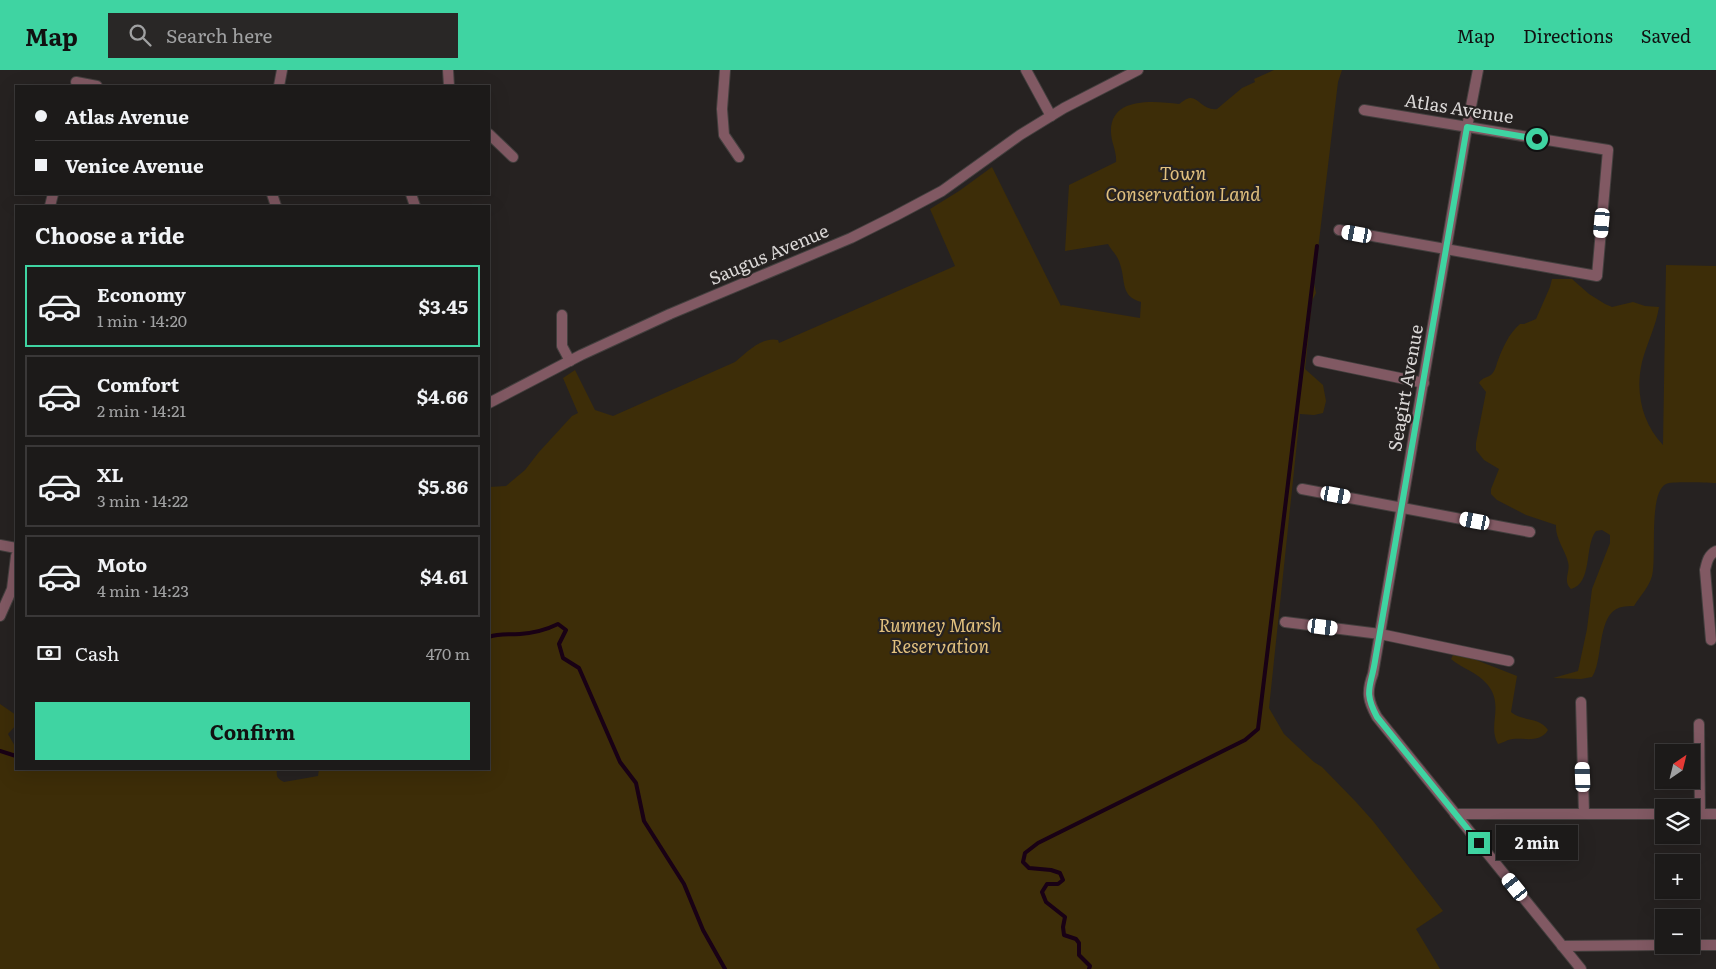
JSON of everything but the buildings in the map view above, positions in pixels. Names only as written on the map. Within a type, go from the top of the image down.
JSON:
[{"type":"street","points":[[74,84],[76,70]]},
{"type":"street","points":[[279,85],[282,70]]},
{"type":"street","points":[[448,70],[449,85]]},
{"type":"street","points":[[725,70],[722,109],[724,135],[739,157]]},
{"type":"street","points":[[1026,70],[1051,116]]},
{"type":"street","name":"Saugus Avenue","points":[[490,402],[570,361],[670,314],[851,238],[895,216],[942,191],[1020,135],[1051,116],[1138,70]]},
{"type":"street","name":"Seagirt Avenue","points":[[1455,814],[1377,717],[1370,705],[1368,688],[1373,674],[1478,70]]},
{"type":"street","name":"Atlas Avenue","points":[[1364,110],[1608,151],[1597,276],[1446,250]]},
{"type":"street","points":[[490,135],[513,157]]},
{"type":"street","points":[[1340,230],[1446,250]]},
{"type":"street","points":[[562,315],[562,346],[570,361]]},
{"type":"street","points":[[1318,361],[1424,383]]},
{"type":"street","points":[[1302,489],[1530,532]]},
{"type":"street","points":[[0,545],[15,548]]},
{"type":"street","points":[[1711,640],[1705,570],[1707,560],[1716,551]]},
{"type":"street","points":[[0,616],[12,589],[15,564]]},
{"type":"street","points":[[1285,622],[1380,634],[1509,661]]},
{"type":"street","points":[[1582,702],[1584,814]]},
{"type":"street","points":[[1696,799],[1699,724]]},
{"type":"street","points":[[1455,814],[1655,814]]},
{"type":"street","points":[[1455,814],[1581,969]]},
{"type":"street","points":[[1700,814],[1716,814]]},
{"type":"street","points":[[1700,945],[1716,944]]},
{"type":"street","points":[[1562,946],[1655,945]]},
{"type":"green space","name":"Rumney Marsh Reservation","points":[[1274,70],[1342,70],[1338,82],[1314,283],[1316,293],[1312,301],[1305,369],[1323,385],[1326,401],[1323,413],[1314,415],[1300,414],[1269,708],[1284,734],[1322,767],[1356,802],[1443,911],[1416,929],[1440,969],[0,969],[0,704],[15,714],[15,726],[8,734],[15,746],[15,770],[277,770],[278,777],[284,782],[318,776],[319,770],[490,770],[490,487],[506,486],[525,470],[572,416],[578,413],[563,378],[575,370],[595,410],[613,416],[735,362],[749,350],[766,340],[778,340],[779,343],[955,266],[930,209],[992,167],[1061,306],[1140,318],[1141,302],[1134,299],[1127,292],[1119,261],[1108,244],[1065,251],[1069,185],[1116,162],[1116,154],[1111,136],[1113,120],[1118,112],[1126,107],[1136,103],[1147,102],[1179,104],[1186,99],[1193,98],[1208,108],[1217,109],[1242,88],[1255,82],[1254,79]]},
{"type":"green space","points":[[1666,265],[1716,266],[1716,483],[1670,483],[1660,490],[1655,512],[1653,567],[1649,584],[1634,606],[1622,607],[1614,611],[1608,618],[1604,627],[1596,670],[1592,677],[1581,679],[1553,678],[1578,671],[1587,629],[1592,589],[1610,543],[1610,535],[1602,530],[1596,531],[1592,538],[1582,580],[1571,589],[1567,582],[1569,566],[1557,535],[1556,525],[1526,515],[1497,500],[1491,494],[1491,489],[1499,469],[1484,460],[1476,450],[1486,392],[1479,383],[1493,373],[1501,352],[1512,332],[1520,324],[1536,319],[1552,279],[1572,279],[1589,294],[1612,307],[1633,302],[1645,306],[1659,307],[1642,362],[1639,385],[1645,417],[1663,445]]},
{"type":"green space","points":[[1453,655],[1466,656],[1517,676],[1511,712],[1540,723],[1548,730],[1545,734],[1537,738],[1511,739],[1498,744],[1494,730],[1495,700],[1492,692],[1479,676],[1451,659]]},
{"type":"waterway","points":[[1089,969],[1090,966],[1079,955],[1079,943],[1076,939],[1064,935],[1065,917],[1046,902],[1042,892],[1047,884],[1058,884],[1063,880],[1060,873],[1051,870],[1029,868],[1023,862],[1025,853],[1038,843],[1245,740],[1258,729],[1317,246]]},
{"type":"waterway","points":[[490,637],[535,632],[558,624],[566,630],[559,644],[563,658],[579,668],[620,762],[636,783],[644,821],[684,884],[703,930],[725,969]]},
{"type":"waterway","points":[[0,751],[15,756]]},
{"type":"route","points":[[1479,843],[1377,717],[1370,705],[1368,688],[1373,674],[1467,127],[1537,139]]},
{"type":"park label","name":"Town Conservation Land","points":[[1183,184]]}]
